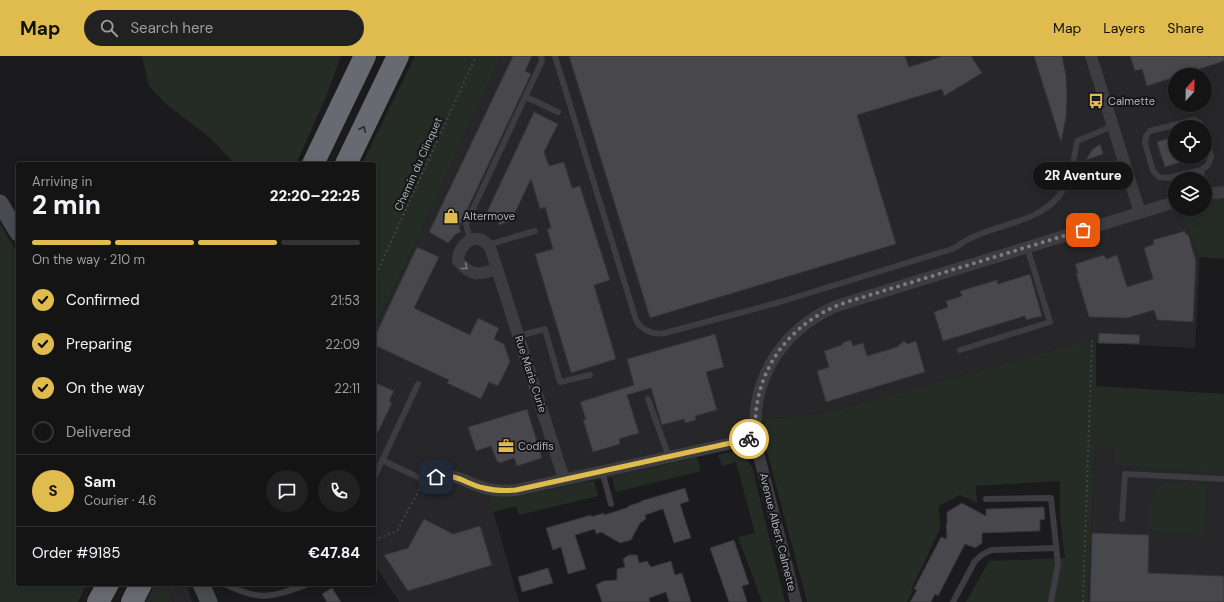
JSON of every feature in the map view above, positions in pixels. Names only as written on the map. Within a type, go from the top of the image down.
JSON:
[{"type":"highway","points":[[310,162],[354,56]]},
{"type":"highway","points":[[314,162],[365,56]]},
{"type":"highway","points":[[347,162],[398,56]]},
{"type":"highway","points":[[98,602],[107,586]]},
{"type":"highway","points":[[132,602],[141,586]]},
{"type":"main road","points":[[0,204],[16,230]]},
{"type":"main road","points":[[202,586],[209,602]]},
{"type":"street","points":[[1091,56],[1140,213]]},
{"type":"street","points":[[1212,193],[1224,192]]},
{"type":"street","name":"Avenue Albert Calmette","points":[[796,602],[758,452],[755,422],[758,399],[767,370],[782,347],[809,320],[841,304],[1168,204]]},
{"type":"street","points":[[487,245],[485,242],[477,239],[470,240],[462,246],[458,254],[458,261],[465,269],[472,273],[480,274],[497,269]]},
{"type":"street","name":"Rue Marie Curie","points":[[487,245],[491,250],[564,479]]},
{"type":"street","points":[[424,480],[444,476],[455,477],[485,489],[507,491],[756,438]]},
{"type":"lane","points":[[470,240],[466,224],[542,62],[541,56]]},
{"type":"lane","points":[[555,56],[636,320],[642,328],[656,334],[665,333],[780,302],[944,251],[971,238],[1034,215],[1053,202],[1063,189],[1071,169],[1077,141],[1113,126]]},
{"type":"lane","points":[[526,97],[558,112]]},
{"type":"lane","points":[[1168,127],[1150,132],[1146,136],[1145,143],[1153,171],[1159,177],[1168,178],[1201,170],[1208,164]]},
{"type":"lane","points":[[487,245],[535,231]]},
{"type":"lane","points":[[960,350],[1050,322],[1027,247]]},
{"type":"lane","points":[[519,336],[545,329],[560,382],[590,375]]},
{"type":"lane","points":[[376,474],[418,384]]},
{"type":"lane","points":[[648,399],[669,457]]},
{"type":"lane","points":[[382,460],[424,480]]},
{"type":"lane","points":[[602,471],[611,504]]},
{"type":"lane","points":[[1122,519],[1125,474],[1224,479]]},
{"type":"lane","points":[[986,499],[1051,498],[1058,564],[1051,602]]},
{"type":"lane","points":[[953,602],[975,561],[983,554],[992,550],[1056,548]]},
{"type":"lane","points":[[228,586],[241,594],[258,600],[269,598],[302,586]]},
{"type":"path","name":"Chemin du Clinquet","points":[[376,275],[476,56]]},
{"type":"path","points":[[1083,602],[1092,340]]},
{"type":"path","points":[[376,539],[397,531],[424,480]]},
{"type":"shaded area","points":[[142,56],[341,56],[326,97],[297,162],[233,162],[209,137],[166,104],[149,86]]},
{"type":"shaded area","points":[[415,56],[501,56],[419,236],[376,325],[376,162],[363,162]]},
{"type":"shaded area","points":[[501,56],[1224,56],[1224,199],[1212,200],[1212,172],[1168,172],[1168,216],[1181,216],[1200,257],[1195,348],[1082,342],[826,413],[765,419],[763,435],[765,444],[741,446],[612,478],[594,480],[551,490],[514,495],[489,496],[519,602],[399,602],[376,567],[376,325],[419,236]]},
{"type":"shaded area","points":[[1224,199],[1224,259],[1200,257],[1181,216],[1212,216],[1212,200]]},
{"type":"shaded area","points":[[0,224],[16,251],[16,586],[86,586],[78,602],[0,602]]},
{"type":"shaded area","points":[[1082,342],[1096,342],[1096,386],[1224,394],[1224,473],[1115,465],[1115,448],[1095,446],[1088,602],[966,602],[989,561],[1065,558],[1060,517],[1060,481],[976,486],[977,503],[960,495],[939,506],[940,529],[911,590],[913,591],[907,602],[807,602],[763,436],[765,419],[826,413]]},
{"type":"shaded area","points":[[1224,394],[1224,602],[1088,602],[1095,445]]},
{"type":"shaded area","points":[[736,451],[744,455],[752,467],[785,602],[762,602],[738,537],[755,533],[736,462],[722,466],[718,455]]},
{"type":"shaded area","points":[[697,457],[701,471],[616,492],[612,478]]},
{"type":"shaded area","points":[[594,480],[598,496],[519,515],[516,506],[493,512],[489,496],[514,495],[551,490]]},
{"type":"shaded area","points":[[1165,482],[1207,484],[1204,535],[1151,531],[1150,510],[1152,497],[1159,486]]},
{"type":"shaded area","points":[[154,586],[178,586],[168,602],[146,602]]},
{"type":"shaded area","points":[[178,586],[188,586],[192,602],[168,602]]},
{"type":"building","points":[[513,56],[532,56],[525,71],[531,74],[459,227],[461,232],[456,234],[448,243],[429,232]]},
{"type":"building","points":[[569,56],[905,56],[909,67],[940,56],[971,56],[982,73],[944,96],[942,89],[857,115],[896,244],[650,318]]},
{"type":"building","points":[[1034,56],[1062,56],[1066,75],[1067,96],[1066,117],[1061,142]]},
{"type":"building","points":[[1130,56],[1224,56],[1224,61],[1202,68],[1168,68],[1168,79],[1147,86],[1142,69],[1135,71]]},
{"type":"building","points":[[534,112],[558,124],[544,152],[549,166],[564,162],[572,188],[580,186],[610,280],[594,285],[616,359],[571,373],[535,254],[553,249],[547,229],[551,228],[545,207],[540,209],[531,179],[511,221],[499,225],[498,220],[486,214]]},
{"type":"building","points":[[1168,138],[1168,164],[1175,164],[1165,167],[1157,142]]},
{"type":"building","points":[[1100,144],[1103,154],[1086,160],[1092,150]]},
{"type":"building","points":[[1185,231],[1186,235],[1188,234],[1196,261],[1193,322],[1157,320],[1154,310],[1127,318],[1089,317],[1076,273],[1078,273],[1075,264],[1104,255],[1106,259],[1117,255],[1127,287],[1153,279],[1144,248],[1154,244],[1153,240]]},
{"type":"building","points":[[417,247],[439,257],[414,308],[470,335],[478,318],[499,328],[494,339],[504,344],[510,362],[498,386],[489,382],[481,399],[447,383],[449,380],[376,346],[376,334]]},
{"type":"building","points":[[1030,274],[1042,316],[1026,320],[1025,316],[943,341],[934,312],[948,307],[946,301],[962,296],[960,291],[997,280],[998,284]]},
{"type":"building","points":[[1099,333],[1140,335],[1139,344],[1098,343]]},
{"type":"building","points":[[715,334],[724,367],[706,372],[717,410],[695,416],[696,420],[685,423],[684,419],[662,425],[651,388],[627,395],[639,433],[619,439],[620,444],[593,452],[583,420],[586,419],[580,402],[634,385],[627,359]]},
{"type":"building","points":[[851,340],[853,346],[863,343],[867,356],[897,347],[904,341],[907,344],[916,341],[925,372],[826,402],[817,371],[829,367],[824,351],[842,345],[842,343]]},
{"type":"building","points":[[376,383],[394,391],[389,401],[392,403],[376,436]]},
{"type":"building","points":[[527,409],[542,458],[517,466],[514,458],[500,463],[497,461],[491,446],[476,451],[468,427]]},
{"type":"building","points":[[685,488],[689,501],[680,504],[691,538],[674,543],[663,509],[645,515],[646,519],[640,523],[631,540],[620,543],[601,532],[596,534],[595,529],[575,535],[586,569],[568,574],[561,547],[553,550],[546,528],[591,515],[591,517],[604,513],[604,515],[629,507],[628,506],[641,501]]},
{"type":"building","points":[[962,503],[986,516],[986,509],[1044,507],[1045,519],[1040,520],[1040,531],[982,533],[982,543],[975,548],[965,544],[938,596],[935,594],[931,602],[910,602],[917,590],[914,589],[941,537],[947,539],[947,512]]},
{"type":"building","points":[[424,519],[453,534],[480,526],[492,565],[408,591],[384,555],[408,548]]},
{"type":"building","points":[[1092,533],[1149,535],[1148,573],[1224,576],[1224,602],[1090,602]]},
{"type":"building","points":[[734,540],[749,584],[742,586],[747,602],[729,602],[710,548]]},
{"type":"building","points":[[629,555],[637,555],[639,563],[647,561],[651,567],[671,561],[675,575],[682,573],[691,602],[669,602],[666,592],[649,598],[650,602],[602,602],[596,585],[603,581],[617,580],[617,569],[625,567],[623,559]]},
{"type":"building","points":[[548,568],[553,583],[522,592],[518,577]]},
{"type":"building","points":[[332,588],[341,602],[327,602],[322,594]]},
{"type":"way so far","points":[[749,439],[756,438],[755,422],[758,399],[767,370],[782,347],[801,326],[809,320],[827,310],[847,302],[1083,230]]},
{"type":"place","name":"Calmette","points":[[1096,101]]},
{"type":"place","name":"Altermove","points":[[451,216]]},
{"type":"place","name":"2R Aventure","points":[[1083,230]]},
{"type":"place","name":"Codifis","points":[[506,446]]},
{"type":"route","points":[[436,477],[455,477],[485,489],[500,491],[516,490],[749,439]]}]
